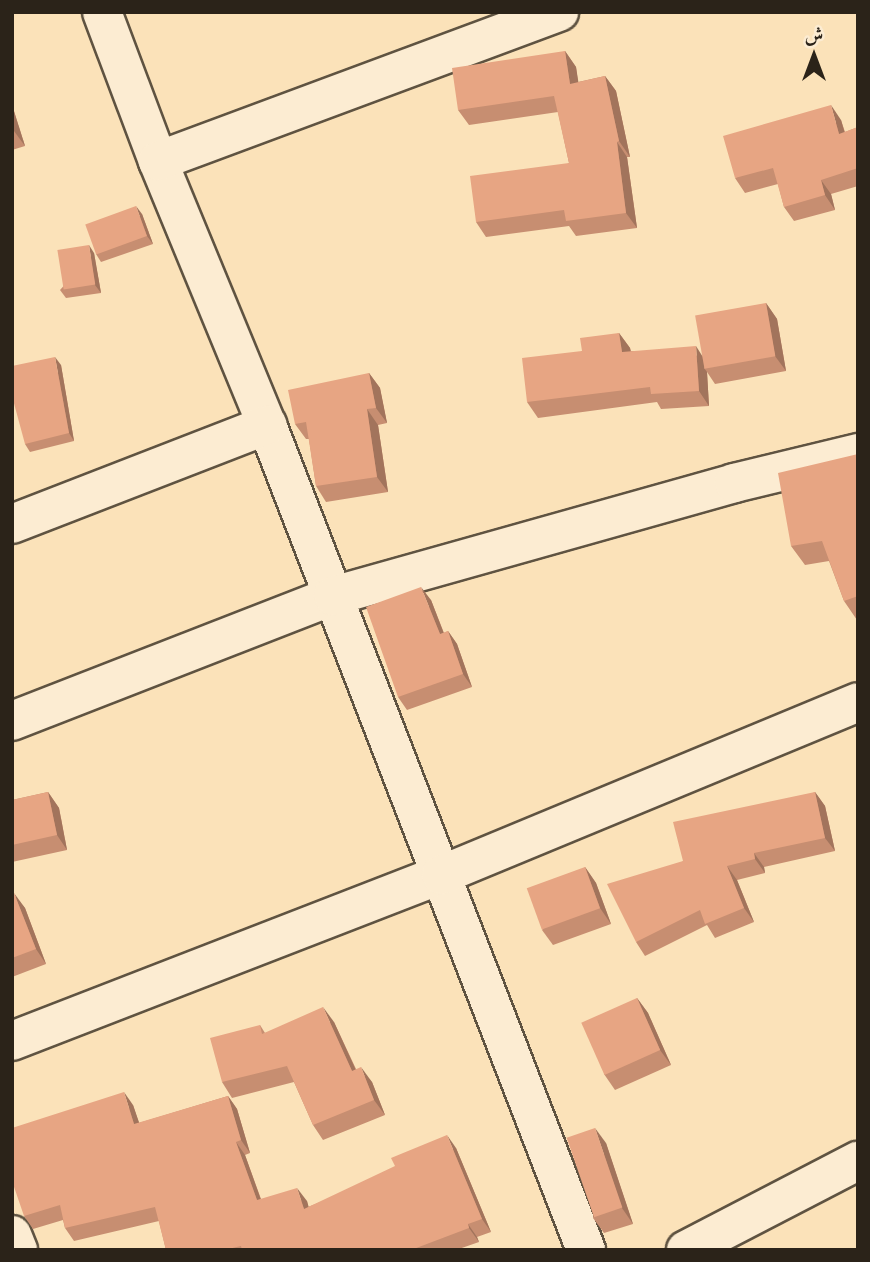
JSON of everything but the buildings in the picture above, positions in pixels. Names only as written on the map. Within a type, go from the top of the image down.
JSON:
[{"type":"street","points":[[102,12],[158,161],[267,425],[586,1250]]},
{"type":"street","points":[[158,161],[559,12]]},
{"type":"street","points":[[15,516],[267,425]]},
{"type":"street","points":[[12,721],[333,596],[734,482],[858,453]]},
{"type":"street","points":[[12,1041],[441,875],[858,702]]},
{"type":"street","points":[[686,1250],[858,1161]]},
{"type":"street","points":[[12,1235],[18,1250]]}]
